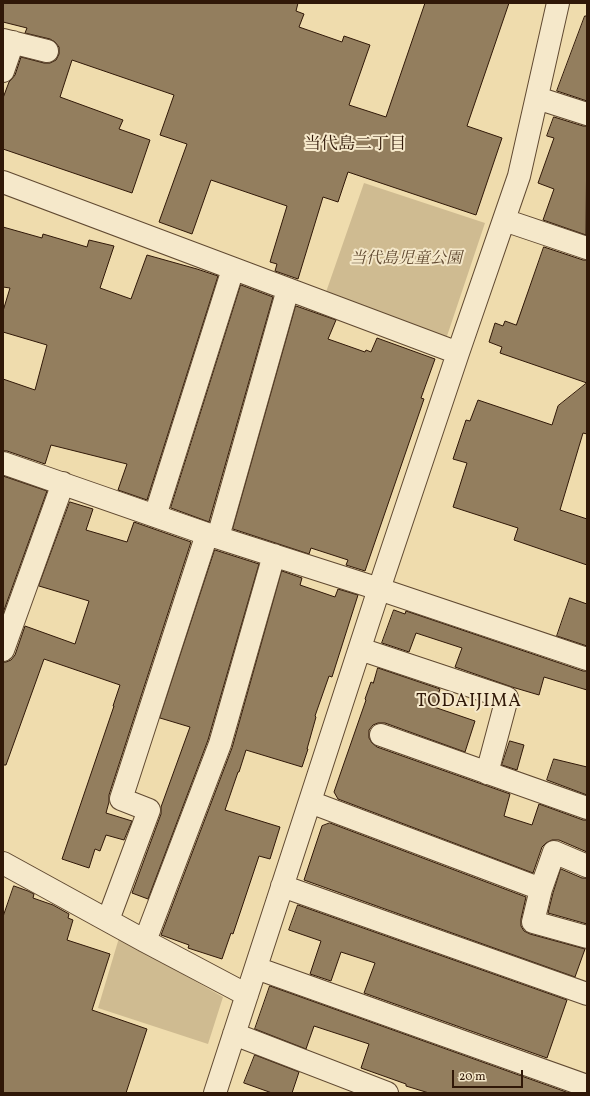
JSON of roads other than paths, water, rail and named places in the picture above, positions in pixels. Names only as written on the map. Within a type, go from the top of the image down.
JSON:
[{"type":"street","points":[[215,1093],[379,589],[519,176],[558,3]]},
{"type":"street","points":[[3,71],[8,41],[47,51]]},
{"type":"street","points":[[537,98],[587,114]]},
{"type":"street","points":[[3,182],[458,353]]},
{"type":"street","points":[[504,220],[587,248]]},
{"type":"street","points":[[155,516],[233,269]]},
{"type":"street","points":[[108,920],[149,810],[121,799],[212,535],[288,289]]},
{"type":"street","points":[[3,463],[155,516],[587,659]]},
{"type":"street","points":[[3,650],[63,483]]},
{"type":"street","points":[[145,941],[220,744],[274,555]]},
{"type":"street","points":[[360,649],[507,698],[487,773]]},
{"type":"street","points":[[381,735],[587,808]]},
{"type":"street","points":[[310,802],[541,889]]},
{"type":"street","points":[[587,866],[554,852],[541,889],[533,922],[587,938]]},
{"type":"street","points":[[3,863],[247,995]]},
{"type":"street","points":[[282,886],[587,994]]},
{"type":"street","points":[[256,968],[587,1086]]},
{"type":"street","points":[[234,1034],[387,1093]]},
{"type":"district","name":"当代島二丁目","points":[[355,146]]},
{"type":"district","name":"TODAIJIMA","points":[[469,703]]},
{"type":"park label","name":"当代島児童公園","points":[[406,260]]}]
